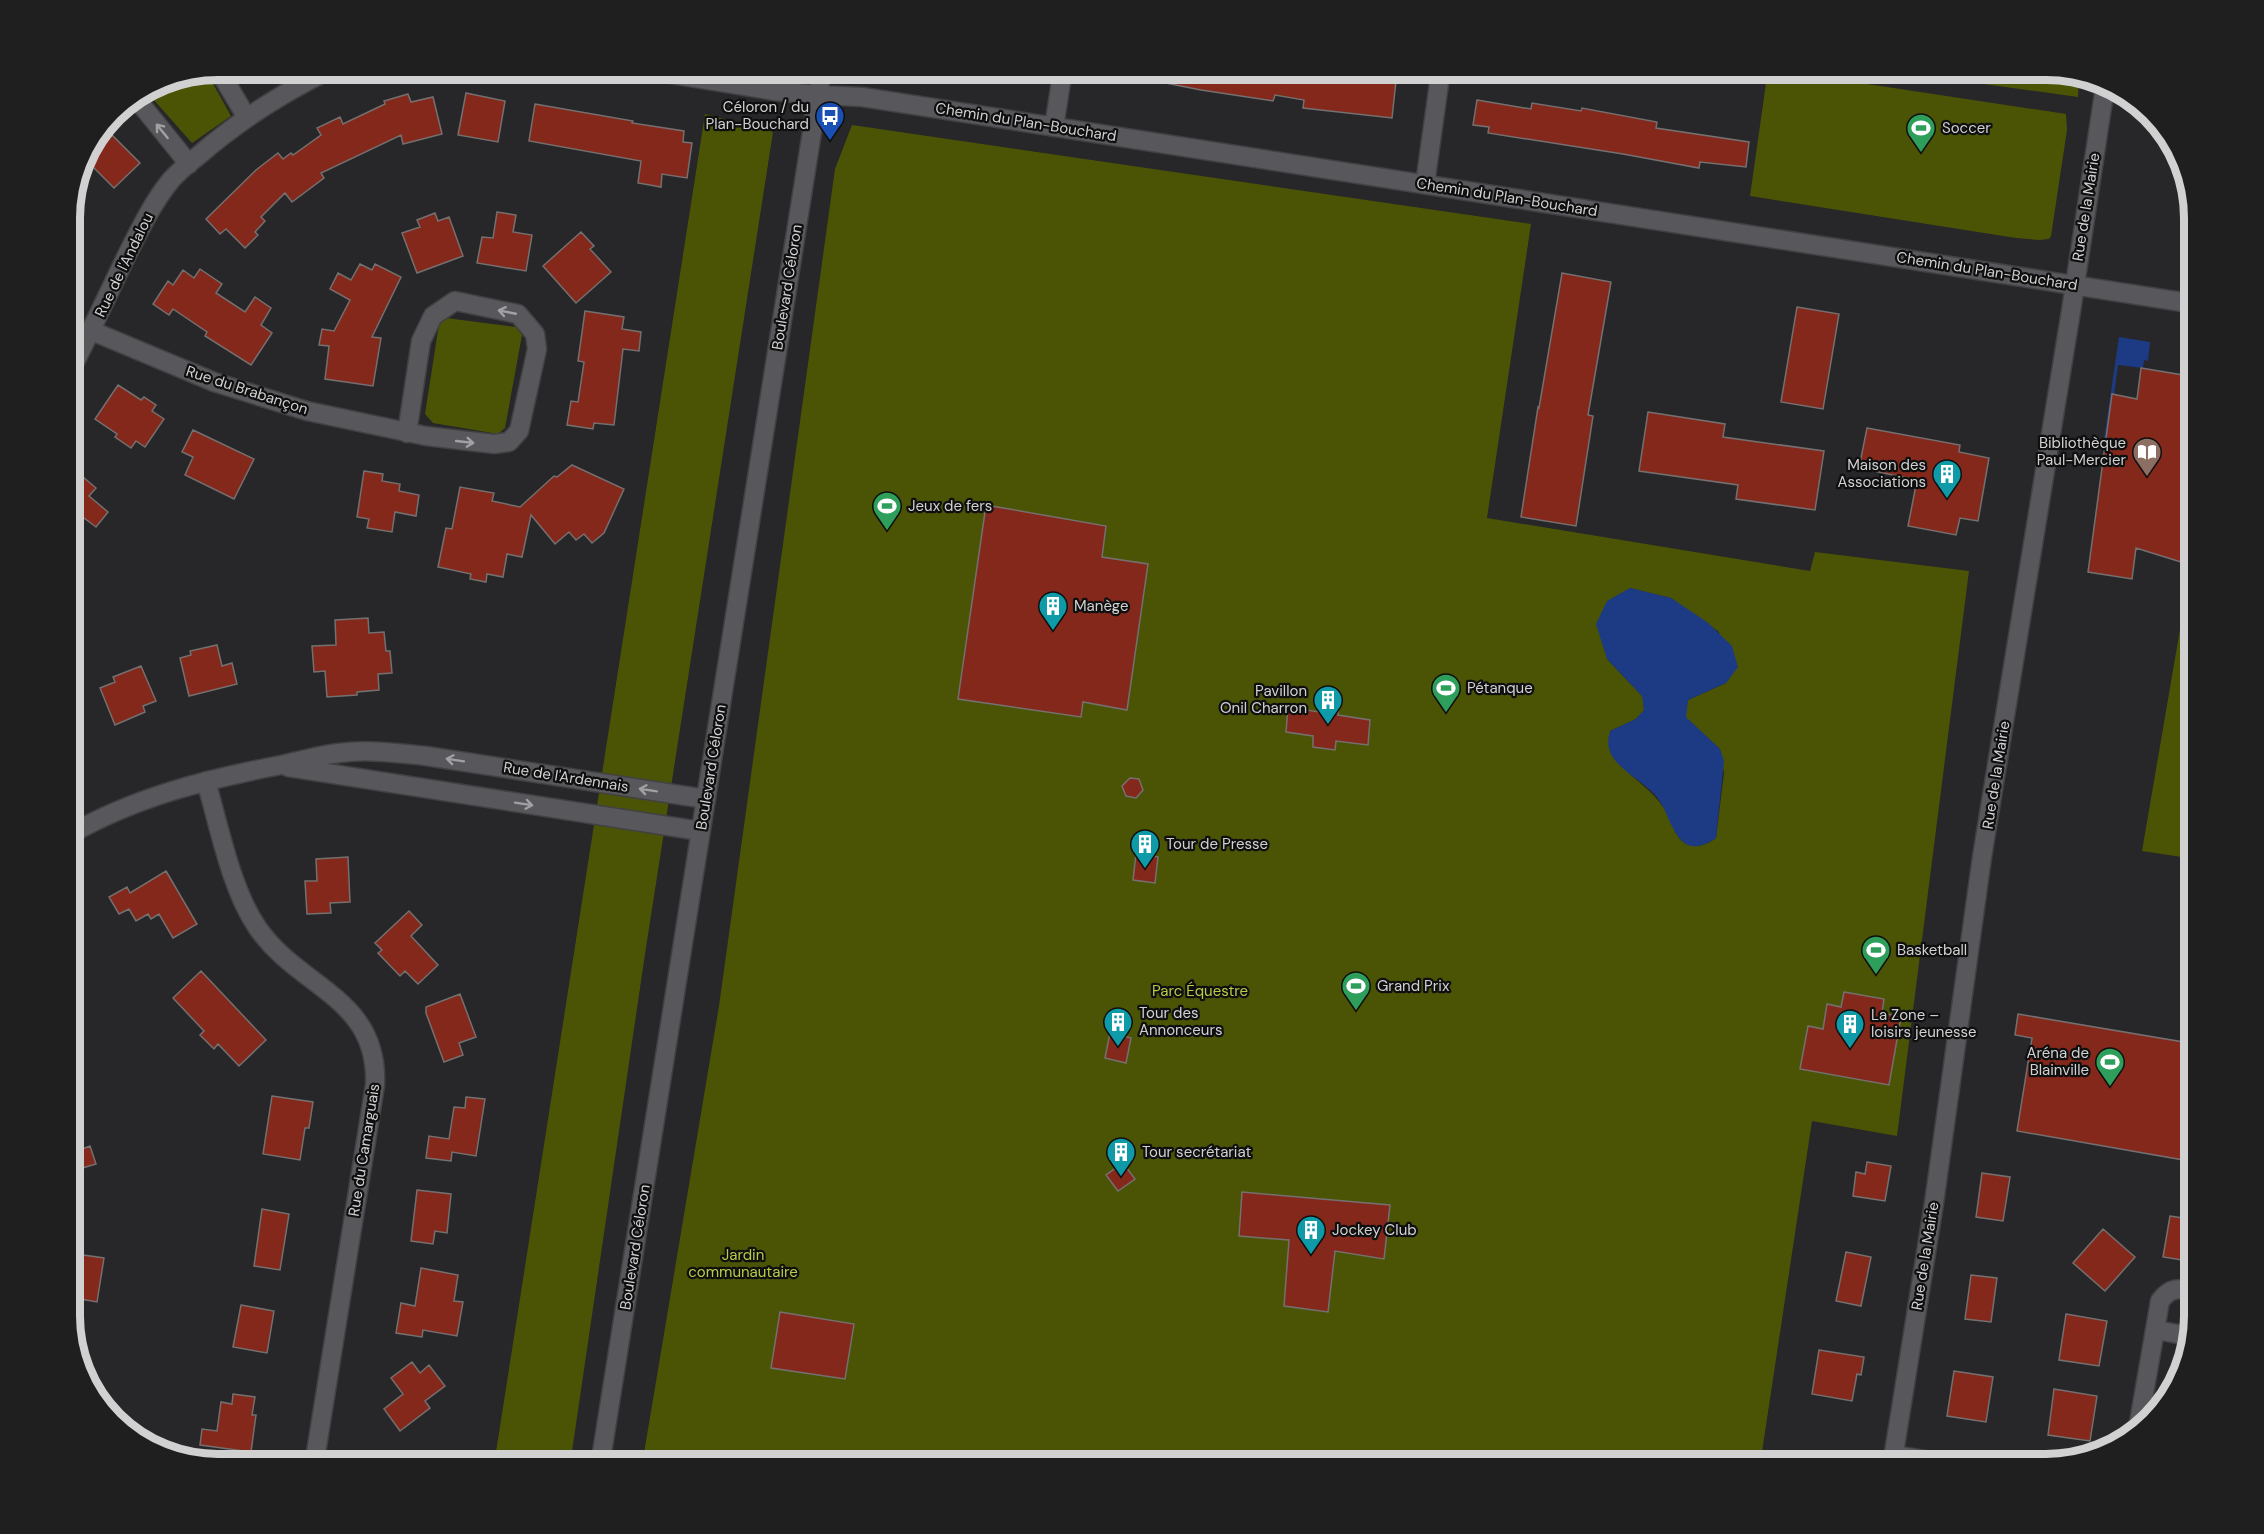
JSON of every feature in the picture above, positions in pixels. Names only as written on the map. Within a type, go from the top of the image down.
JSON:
[{"type":"street","points":[[225,80],[247,118]]},
{"type":"street","name":"Rue de l'Andalou","points":[[80,353],[144,222],[171,180],[247,118],[309,80]]},
{"type":"street","points":[[708,80],[775,91],[818,95]]},
{"type":"street","name":"Boulevard Céloron","points":[[602,1454],[820,80]]},
{"type":"street","points":[[1054,127],[1061,80]]},
{"type":"street","points":[[1425,184],[1439,80]]},
{"type":"street","name":"Rue de la Mairie","points":[[1894,1454],[1934,1203],[1982,857],[2104,92]]},
{"type":"street","name":"Chemin du Plan-Bouchard","points":[[818,95],[862,97],[2184,302]]},
{"type":"street","points":[[140,104],[189,164]]},
{"type":"street","name":"Rue du Brabançon","points":[[92,331],[214,382],[308,411],[407,433],[463,442],[494,444],[508,442],[519,430],[537,349],[535,334],[518,314],[455,301],[433,316],[421,341],[407,433]]},
{"type":"street","name":"Rue de l'Ardennais","points":[[80,830],[126,807],[206,781],[339,753],[392,753],[426,756],[705,799]]},
{"type":"street","points":[[421,787],[426,756]]},
{"type":"street","name":"Rue de l'Ardennais","points":[[277,765],[700,831]]},
{"type":"street","name":"Rue du Camarguais","points":[[206,781],[226,852],[252,919],[278,952],[351,1012],[367,1035],[374,1060],[375,1085],[316,1454]]},
{"type":"street","points":[[2140,1418],[2160,1301],[2168,1291],[2184,1289]]},
{"type":"street","points":[[2156,1330],[2183,1335]]},
{"type":"green space","points":[[211,80],[231,116],[192,143],[151,97],[190,82]]},
{"type":"green space","points":[[1766,80],[1841,80],[2066,114],[2067,130],[2049,239],[2016,238],[1750,196]]},
{"type":"green space","points":[[1955,80],[2074,82],[2079,83],[2078,97]]},
{"type":"green space","points":[[705,114],[773,132],[645,954],[572,1454],[496,1454]]},
{"type":"green space","name":"Parc Équestre","points":[[852,125],[1531,224],[1487,518],[1810,571],[1815,552],[1969,571],[1897,1136],[1812,1121],[1762,1454],[644,1454],[719,1006],[835,169]],"holes":[[[1630,588],[1671,598],[1719,632],[1726,683],[1688,700],[1685,717],[1720,749],[1724,773],[1716,838],[1700,846],[1686,844],[1682,841],[1658,801],[1612,755],[1610,731],[1636,719],[1644,710],[1643,697],[1607,659]]]},
{"type":"green space","points":[[446,318],[516,327],[522,335],[505,428],[498,434],[433,423],[425,414],[439,324]]},
{"type":"green space","points":[[2184,606],[2184,857],[2142,851]]},
{"type":"water","points":[[2119,337],[2150,342],[2148,361],[2144,360],[2143,368],[2118,365],[2107,446],[2103,446]]},
{"type":"water","points":[[1630,588],[1671,598],[1707,622],[1732,646],[1738,667],[1726,683],[1688,700],[1686,717],[1720,749],[1724,761],[1716,838],[1703,845],[1690,846],[1682,841],[1674,831],[1656,796],[1620,766],[1609,748],[1610,731],[1636,719],[1644,710],[1642,696],[1607,659],[1596,624],[1607,601]]},
{"type":"building","points":[[1150,80],[1341,80],[1361,83],[1362,80],[1396,81],[1392,118],[1303,108],[1304,100],[1275,95],[1273,101]]},
{"type":"building","points":[[466,93],[505,101],[498,142],[458,135]]},
{"type":"building","points":[[408,94],[411,102],[433,97],[442,134],[403,144],[401,135],[321,173],[324,178],[292,202],[285,193],[261,217],[265,221],[255,232],[258,235],[245,248],[226,229],[220,234],[206,219],[256,170],[278,153],[283,159],[291,153],[293,155],[321,135],[317,128],[340,117],[343,124],[385,104],[384,101]]},
{"type":"building","points":[[1477,100],[1531,109],[1532,103],[1581,111],[1582,108],[1657,122],[1656,128],[1749,142],[1746,167],[1700,162],[1699,168],[1488,133],[1489,127],[1473,125]]},
{"type":"building","points":[[535,104],[684,131],[683,142],[692,143],[687,178],[662,174],[661,187],[638,183],[641,161],[529,141]]},
{"type":"building","points":[[109,132],[140,163],[114,188],[90,164]]},
{"type":"building","points":[[497,212],[516,215],[513,232],[532,235],[526,271],[477,263],[482,237],[493,238]]},
{"type":"building","points":[[435,213],[438,221],[449,217],[463,256],[417,273],[402,233],[420,227],[417,220]]},
{"type":"building","points":[[581,232],[594,246],[590,249],[611,272],[576,303],[543,266]]},
{"type":"building","points":[[360,264],[372,270],[375,264],[401,277],[372,337],[381,338],[373,386],[325,379],[329,346],[319,345],[322,329],[334,331],[350,300],[330,289],[338,273],[351,280]]},
{"type":"building","points":[[200,269],[222,284],[216,293],[245,312],[255,297],[271,308],[261,325],[272,333],[251,365],[205,336],[207,332],[173,309],[169,315],[153,304],[168,281],[173,285],[183,270],[194,278]]},
{"type":"building","points":[[1562,273],[1611,282],[1588,415],[1593,416],[1576,526],[1521,517]]},
{"type":"building","points":[[1797,307],[1839,314],[1823,409],[1781,402]]},
{"type":"building","points":[[585,311],[624,317],[622,329],[641,332],[639,351],[623,349],[614,425],[594,423],[593,429],[567,425],[571,401],[578,402],[584,362],[578,361]]},
{"type":"building","name":"Bibliothèque Paul-Mercier","points":[[2141,368],[2184,375],[2184,542],[2181,562],[2136,548],[2132,579],[2088,572],[2112,394],[2137,399]]},
{"type":"building","points":[[118,385],[141,400],[144,397],[156,405],[152,411],[164,419],[145,447],[136,441],[131,448],[115,437],[117,434],[95,419]]},
{"type":"building","points":[[1648,412],[1725,424],[1723,437],[1824,451],[1815,510],[1736,499],[1738,485],[1639,471]]},
{"type":"building","name":"Maison des Associations","points":[[1867,428],[1960,445],[1959,452],[1989,458],[1978,521],[1960,518],[1956,535],[1908,526],[1917,480],[1859,468]]},
{"type":"building","points":[[193,430],[254,459],[234,499],[185,475],[193,457],[182,452]]},
{"type":"building","points":[[572,465],[624,489],[604,533],[592,543],[584,534],[576,540],[569,532],[555,544],[531,515],[522,557],[507,554],[503,577],[487,574],[486,582],[470,579],[471,574],[438,567],[446,528],[452,529],[460,487],[494,493],[492,501],[520,507],[554,476],[557,477]]},
{"type":"building","points":[[364,471],[383,474],[382,481],[400,484],[399,491],[419,495],[416,516],[395,512],[392,532],[367,528],[369,519],[357,517]]},
{"type":"building","points":[[80,474],[96,488],[89,496],[108,512],[96,527],[84,518],[80,523]]},
{"type":"building","name":"Manège","points":[[986,505],[1106,526],[1102,557],[1148,564],[1127,710],[1083,702],[1081,717],[958,699]]},
{"type":"building","points":[[368,618],[369,633],[384,632],[386,651],[390,651],[392,673],[378,674],[379,690],[357,692],[357,695],[327,697],[325,671],[314,672],[312,646],[336,645],[335,620]]},
{"type":"building","points":[[217,645],[222,666],[232,663],[237,684],[189,696],[180,658],[191,655],[190,651]]},
{"type":"building","points":[[141,666],[156,701],[143,706],[145,712],[115,725],[100,688],[115,682],[113,677]]},
{"type":"building","name":"Pavillon Onil Charron","points":[[1322,700],[1339,703],[1338,715],[1370,720],[1368,745],[1336,741],[1335,750],[1313,747],[1313,736],[1286,732],[1288,707],[1319,712]]},
{"type":"building","points":[[1130,778],[1139,779],[1143,790],[1136,798],[1126,796],[1122,786]]},
{"type":"building","name":"Tour de Presse","points":[[1136,854],[1158,857],[1155,883],[1133,880]]},
{"type":"building","points":[[348,857],[350,902],[330,903],[331,913],[307,914],[305,881],[317,881],[316,859]]},
{"type":"building","points":[[166,871],[197,924],[173,938],[159,914],[151,919],[148,914],[136,921],[129,909],[119,914],[109,897],[127,887],[130,893]]},
{"type":"building","points":[[409,911],[422,925],[411,936],[438,965],[418,984],[405,971],[400,976],[378,953],[382,950],[375,943]]},
{"type":"building","points":[[201,971],[266,1040],[239,1066],[218,1044],[214,1049],[200,1035],[204,1031],[173,998]]},
{"type":"building","name":"La Zone – loisirs jeunesse","points":[[1844,992],[1884,999],[1882,1013],[1901,1017],[1889,1085],[1800,1069],[1808,1026],[1823,1029],[1827,1004],[1841,1007]]},
{"type":"building","points":[[460,994],[476,1037],[459,1043],[463,1055],[444,1062],[426,1013],[426,1007]]},
{"type":"building","name":"Aréna de Blainville","points":[[2018,1014],[2184,1042],[2184,1160],[2017,1131],[2032,1038],[2015,1035]]},
{"type":"building","name":"Tour des Annonceurs","points":[[1110,1033],[1131,1038],[1126,1063],[1105,1058]]},
{"type":"building","points":[[272,1096],[313,1102],[309,1128],[305,1128],[300,1160],[263,1154]]},
{"type":"building","points":[[466,1097],[485,1099],[476,1156],[452,1152],[451,1161],[426,1158],[429,1136],[449,1139],[454,1107],[465,1108]]},
{"type":"building","points":[[80,1143],[82,1149],[90,1146],[96,1164],[80,1169]]},
{"type":"building","points":[[1867,1162],[1891,1166],[1885,1201],[1853,1196],[1856,1172],[1865,1174]]},
{"type":"building","name":"Tour secrétariat","points":[[1123,1163],[1135,1179],[1118,1191],[1106,1175]]},
{"type":"building","points":[[1982,1173],[2010,1177],[2003,1221],[1976,1217]]},
{"type":"building","points":[[417,1190],[451,1194],[447,1233],[435,1231],[433,1244],[411,1241]]},
{"type":"building","name":"Jockey Club","points":[[1242,1192],[1390,1205],[1384,1259],[1335,1251],[1328,1312],[1284,1306],[1289,1240],[1239,1236]]},
{"type":"building","points":[[262,1209],[289,1214],[280,1270],[254,1266]]},
{"type":"building","points":[[2170,1216],[2184,1218],[2184,1260],[2163,1257]]},
{"type":"building","points":[[2103,1229],[2135,1257],[2105,1291],[2073,1263]]},
{"type":"building","points":[[1846,1252],[1871,1257],[1861,1306],[1836,1301]]},
{"type":"building","points":[[80,1255],[104,1258],[97,1302],[80,1299]]},
{"type":"building","points":[[421,1268],[458,1275],[454,1301],[463,1302],[457,1336],[423,1330],[422,1337],[396,1333],[401,1303],[415,1306]]},
{"type":"building","points":[[1971,1275],[1997,1278],[1991,1322],[1965,1319]]},
{"type":"building","points":[[241,1305],[274,1311],[267,1353],[233,1347]]},
{"type":"building","points":[[780,1312],[854,1324],[845,1379],[771,1368]]},
{"type":"building","points":[[2066,1314],[2107,1321],[2099,1366],[2059,1360]]},
{"type":"building","points":[[1819,1350],[1864,1357],[1861,1375],[1857,1374],[1852,1401],[1812,1394]]},
{"type":"building","points":[[412,1362],[420,1373],[429,1365],[445,1386],[425,1401],[430,1408],[400,1431],[384,1409],[403,1394],[391,1378]]},
{"type":"building","points":[[1954,1371],[1993,1377],[1986,1422],[1947,1416]]},
{"type":"building","points":[[2054,1389],[2097,1396],[2090,1441],[2048,1435]]},
{"type":"building","points":[[233,1394],[255,1397],[252,1415],[256,1415],[251,1452],[200,1445],[202,1429],[217,1431],[221,1402],[232,1404]]},
{"type":"place","name":"Céloron / du Plan-Bouchard","points":[[830,142]]},
{"type":"place","name":"Soccer","points":[[1921,154]]},
{"type":"place","name":"Bibliothèque Paul-Mercier","points":[[2147,478]]},
{"type":"place","name":"Maison des Associations","points":[[1947,500]]},
{"type":"place","name":"Jeux de fers","points":[[887,532]]},
{"type":"place","name":"Manège","points":[[1053,632]]},
{"type":"place","name":"Pétanque","points":[[1446,714]]},
{"type":"place","name":"Pavillon Onil Charron","points":[[1328,726]]},
{"type":"place","name":"Tour de Presse","points":[[1145,870]]},
{"type":"place","name":"Basketball","points":[[1876,976]]},
{"type":"place","name":"Grand Prix","points":[[1356,1012]]},
{"type":"place","name":"Tour des Annonceurs","points":[[1118,1048]]},
{"type":"place","name":"La Zone – loisirs jeunesse","points":[[1850,1050]]},
{"type":"place","name":"Aréna de Blainville","points":[[2110,1088]]},
{"type":"place","name":"Tour secrétariat","points":[[1121,1178]]},
{"type":"place","name":"Jockey Club","points":[[1311,1256]]},
{"type":"park label","name":"Jardin communautaire","points":[[743,1264]]}]
